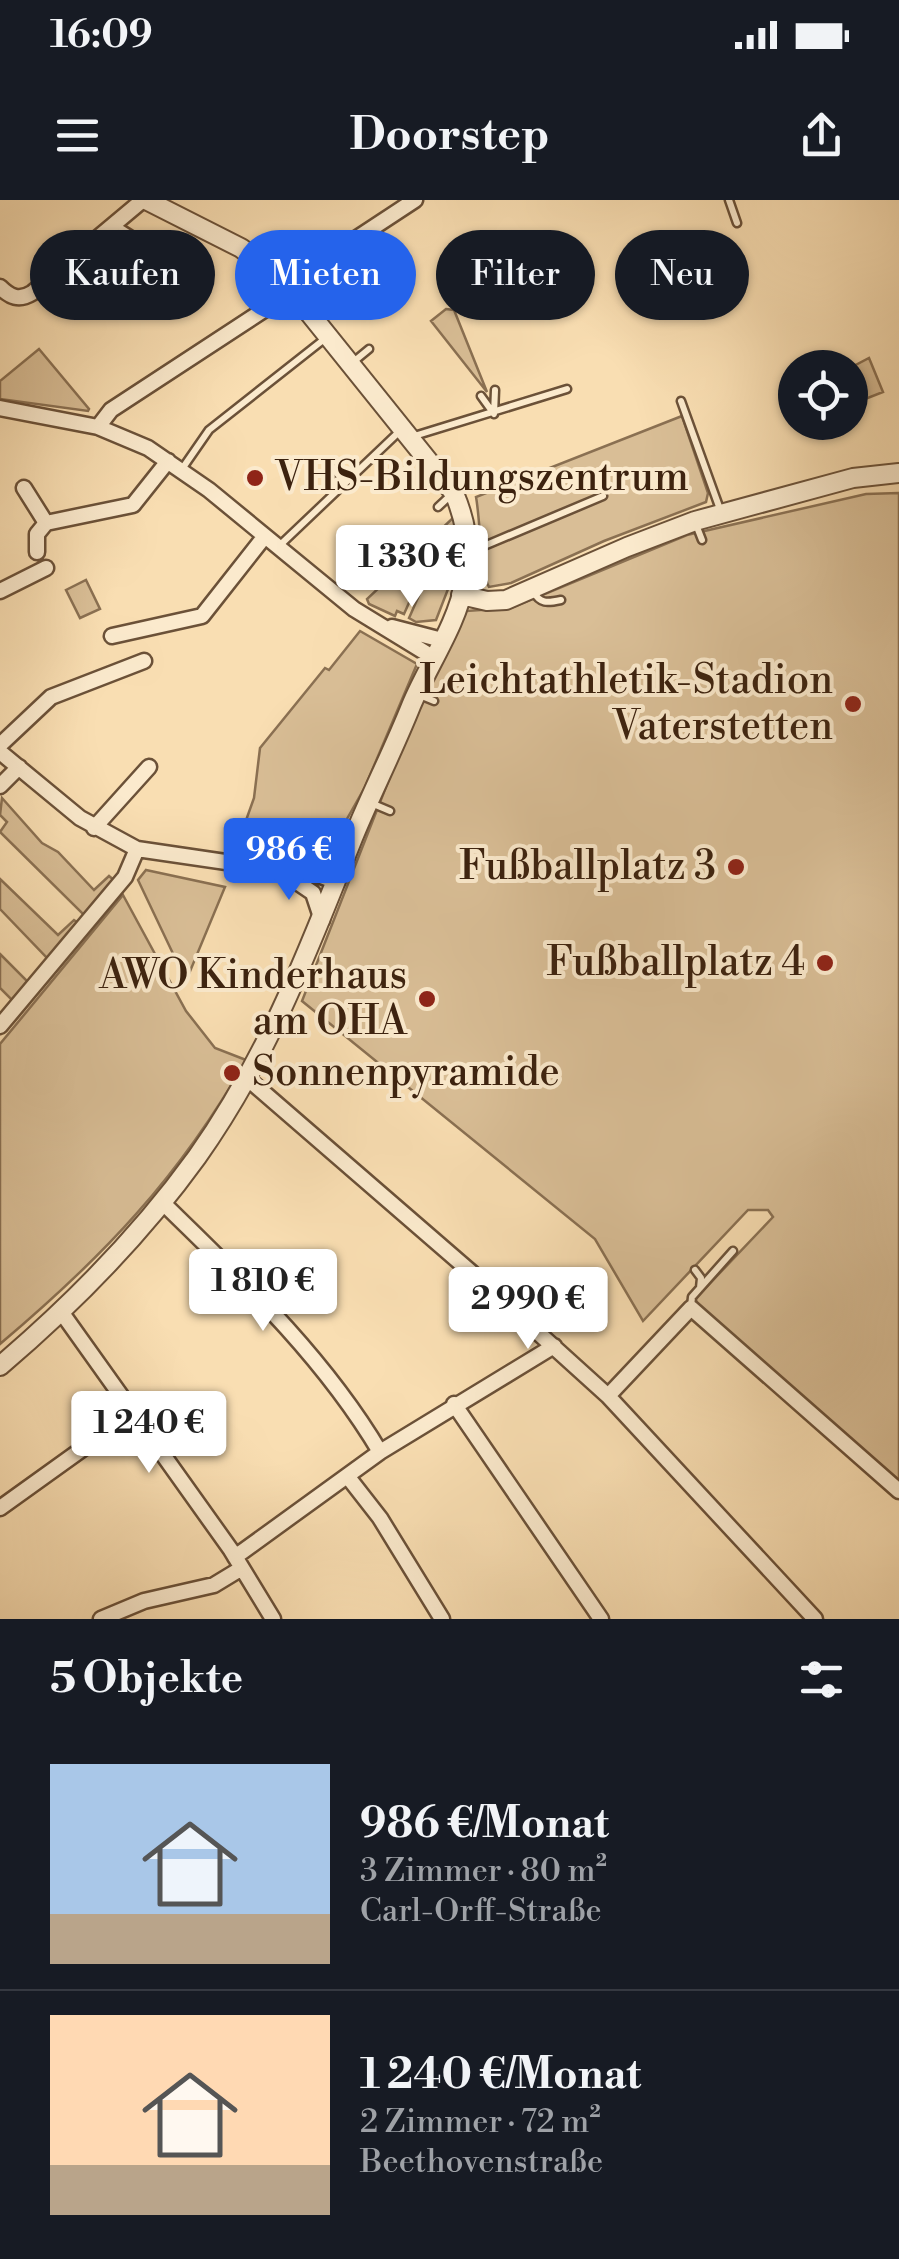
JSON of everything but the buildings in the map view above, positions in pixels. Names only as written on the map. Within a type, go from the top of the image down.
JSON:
[{"type":"street","points":[[0,287],[8,295],[23,298],[144,200],[235,246]]},
{"type":"street","points":[[369,230],[415,200]]},
{"type":"street","points":[[98,426],[111,410],[249,320]]},
{"type":"street","points":[[0,1366],[103,1274],[163,1202],[248,1079],[293,990],[351,844],[425,697],[438,649],[461,595],[468,547],[463,514],[454,493],[315,320]]},
{"type":"street","points":[[0,408],[98,426],[175,465],[278,547],[347,593],[372,622],[438,649]]},
{"type":"street","points":[[36,552],[37,534],[46,523],[133,506],[175,465]]},
{"type":"street","points":[[461,595],[496,602],[695,521],[852,478],[899,473]]},
{"type":"street","points":[[24,488],[46,523]]},
{"type":"street","points":[[112,636],[202,616],[264,536]]},
{"type":"street","points":[[0,591],[46,568]]},
{"type":"street","points":[[144,661],[51,697],[0,749],[94,828],[137,849],[321,876],[336,882]]},
{"type":"street","points":[[94,828],[148,767]]},
{"type":"street","points":[[0,786],[19,768]]},
{"type":"street","points":[[280,870],[318,863],[351,844]]},
{"type":"street","points":[[0,1026],[125,877],[137,849]]},
{"type":"street","points":[[280,870],[313,893],[322,920]]},
{"type":"street","points":[[248,1079],[608,1396],[815,1619]]},
{"type":"street","points":[[163,1202],[270,1308],[328,1375],[380,1452]]},
{"type":"street","points":[[608,1396],[692,1308],[899,1491]]},
{"type":"street","points":[[62,1313],[238,1562],[273,1619]]},
{"type":"street","points":[[101,1619],[144,1601],[214,1584],[380,1452],[554,1346]]},
{"type":"street","points":[[454,1404],[602,1619]]},
{"type":"street","points":[[0,1508],[92,1442],[134,1418]]},
{"type":"street","points":[[348,1477],[380,1518],[442,1619]]},
{"type":"lane","points":[[729,200],[738,223]]},
{"type":"lane","points":[[116,226],[123,230]]},
{"type":"lane","points":[[175,465],[210,430],[328,336]]},
{"type":"lane","points":[[351,364],[369,350]]},
{"type":"lane","points":[[278,547],[345,482],[407,433],[494,414],[567,389]]},
{"type":"lane","points":[[494,414],[495,390]]},
{"type":"lane","points":[[481,396],[494,414]]},
{"type":"lane","points":[[682,401],[722,513]]},
{"type":"lane","points":[[332,468],[345,482]]},
{"type":"lane","points":[[438,507],[454,493]]},
{"type":"lane","points":[[468,547],[484,546],[603,496]]},
{"type":"lane","points":[[695,521],[702,540]]},
{"type":"lane","points":[[533,590],[546,604],[561,600]]},
{"type":"lane","points":[[370,803],[390,811]]},
{"type":"lane","points":[[692,1308],[692,1297],[733,1252]]},
{"type":"lane","points":[[695,1270],[701,1278],[699,1289]]},
{"type":"shaded area","points":[[436,317],[458,320],[487,392],[431,321]]},
{"type":"shaded area","points":[[39,349],[88,411],[0,399],[0,381]]},
{"type":"shaded area","points":[[868,359],[883,392],[868,398]]},
{"type":"shaded area","points":[[682,416],[708,493],[706,502],[604,541],[511,583],[489,587],[476,497]]},
{"type":"shaded area","points":[[899,493],[899,1482],[696,1307],[696,1298],[773,1217],[768,1210],[748,1210],[643,1321],[595,1239],[302,1001],[426,685],[457,618],[466,611],[511,608],[687,535],[866,494]]},
{"type":"shaded area","points":[[454,517],[456,545],[430,565],[404,614],[397,611],[395,616],[369,604],[367,599]]},
{"type":"shaded area","points":[[456,550],[450,584],[436,620],[416,622],[409,618],[433,570]]},
{"type":"shaded area","points":[[86,580],[100,609],[80,618],[66,590]]},
{"type":"shaded area","points":[[360,631],[417,664],[365,787],[335,840],[309,857],[234,854],[254,798],[260,748]]},
{"type":"shaded area","points":[[2,798],[42,843],[58,852],[94,890],[109,876],[116,882],[87,918],[0,832],[7,822],[0,815]]},
{"type":"shaded area","points":[[146,870],[225,887],[186,981],[138,880]]},
{"type":"shaded area","points":[[0,879],[58,935],[74,920],[81,925],[51,962],[0,909]]},
{"type":"shaded area","points":[[123,895],[186,1011],[215,1048],[246,1060],[194,1142],[136,1214],[72,1280],[0,1344],[0,1044]]},
{"type":"shaded area","points":[[0,954],[32,986],[16,1004],[0,988]]},
{"type":"place","name":"VHS-Bildungszentrum","points":[[255,478]]},
{"type":"place","name":"Leichtathletik-Stadion Vaterstetten","points":[[853,704]]},
{"type":"place","name":"Fußballplatz 3","points":[[736,867]]},
{"type":"place","name":"Fußballplatz 4","points":[[825,963]]},
{"type":"place","name":"AWO Kinderhaus am OHA","points":[[427,999]]},
{"type":"place","name":"Sonnenpyramide","points":[[232,1073]]}]
